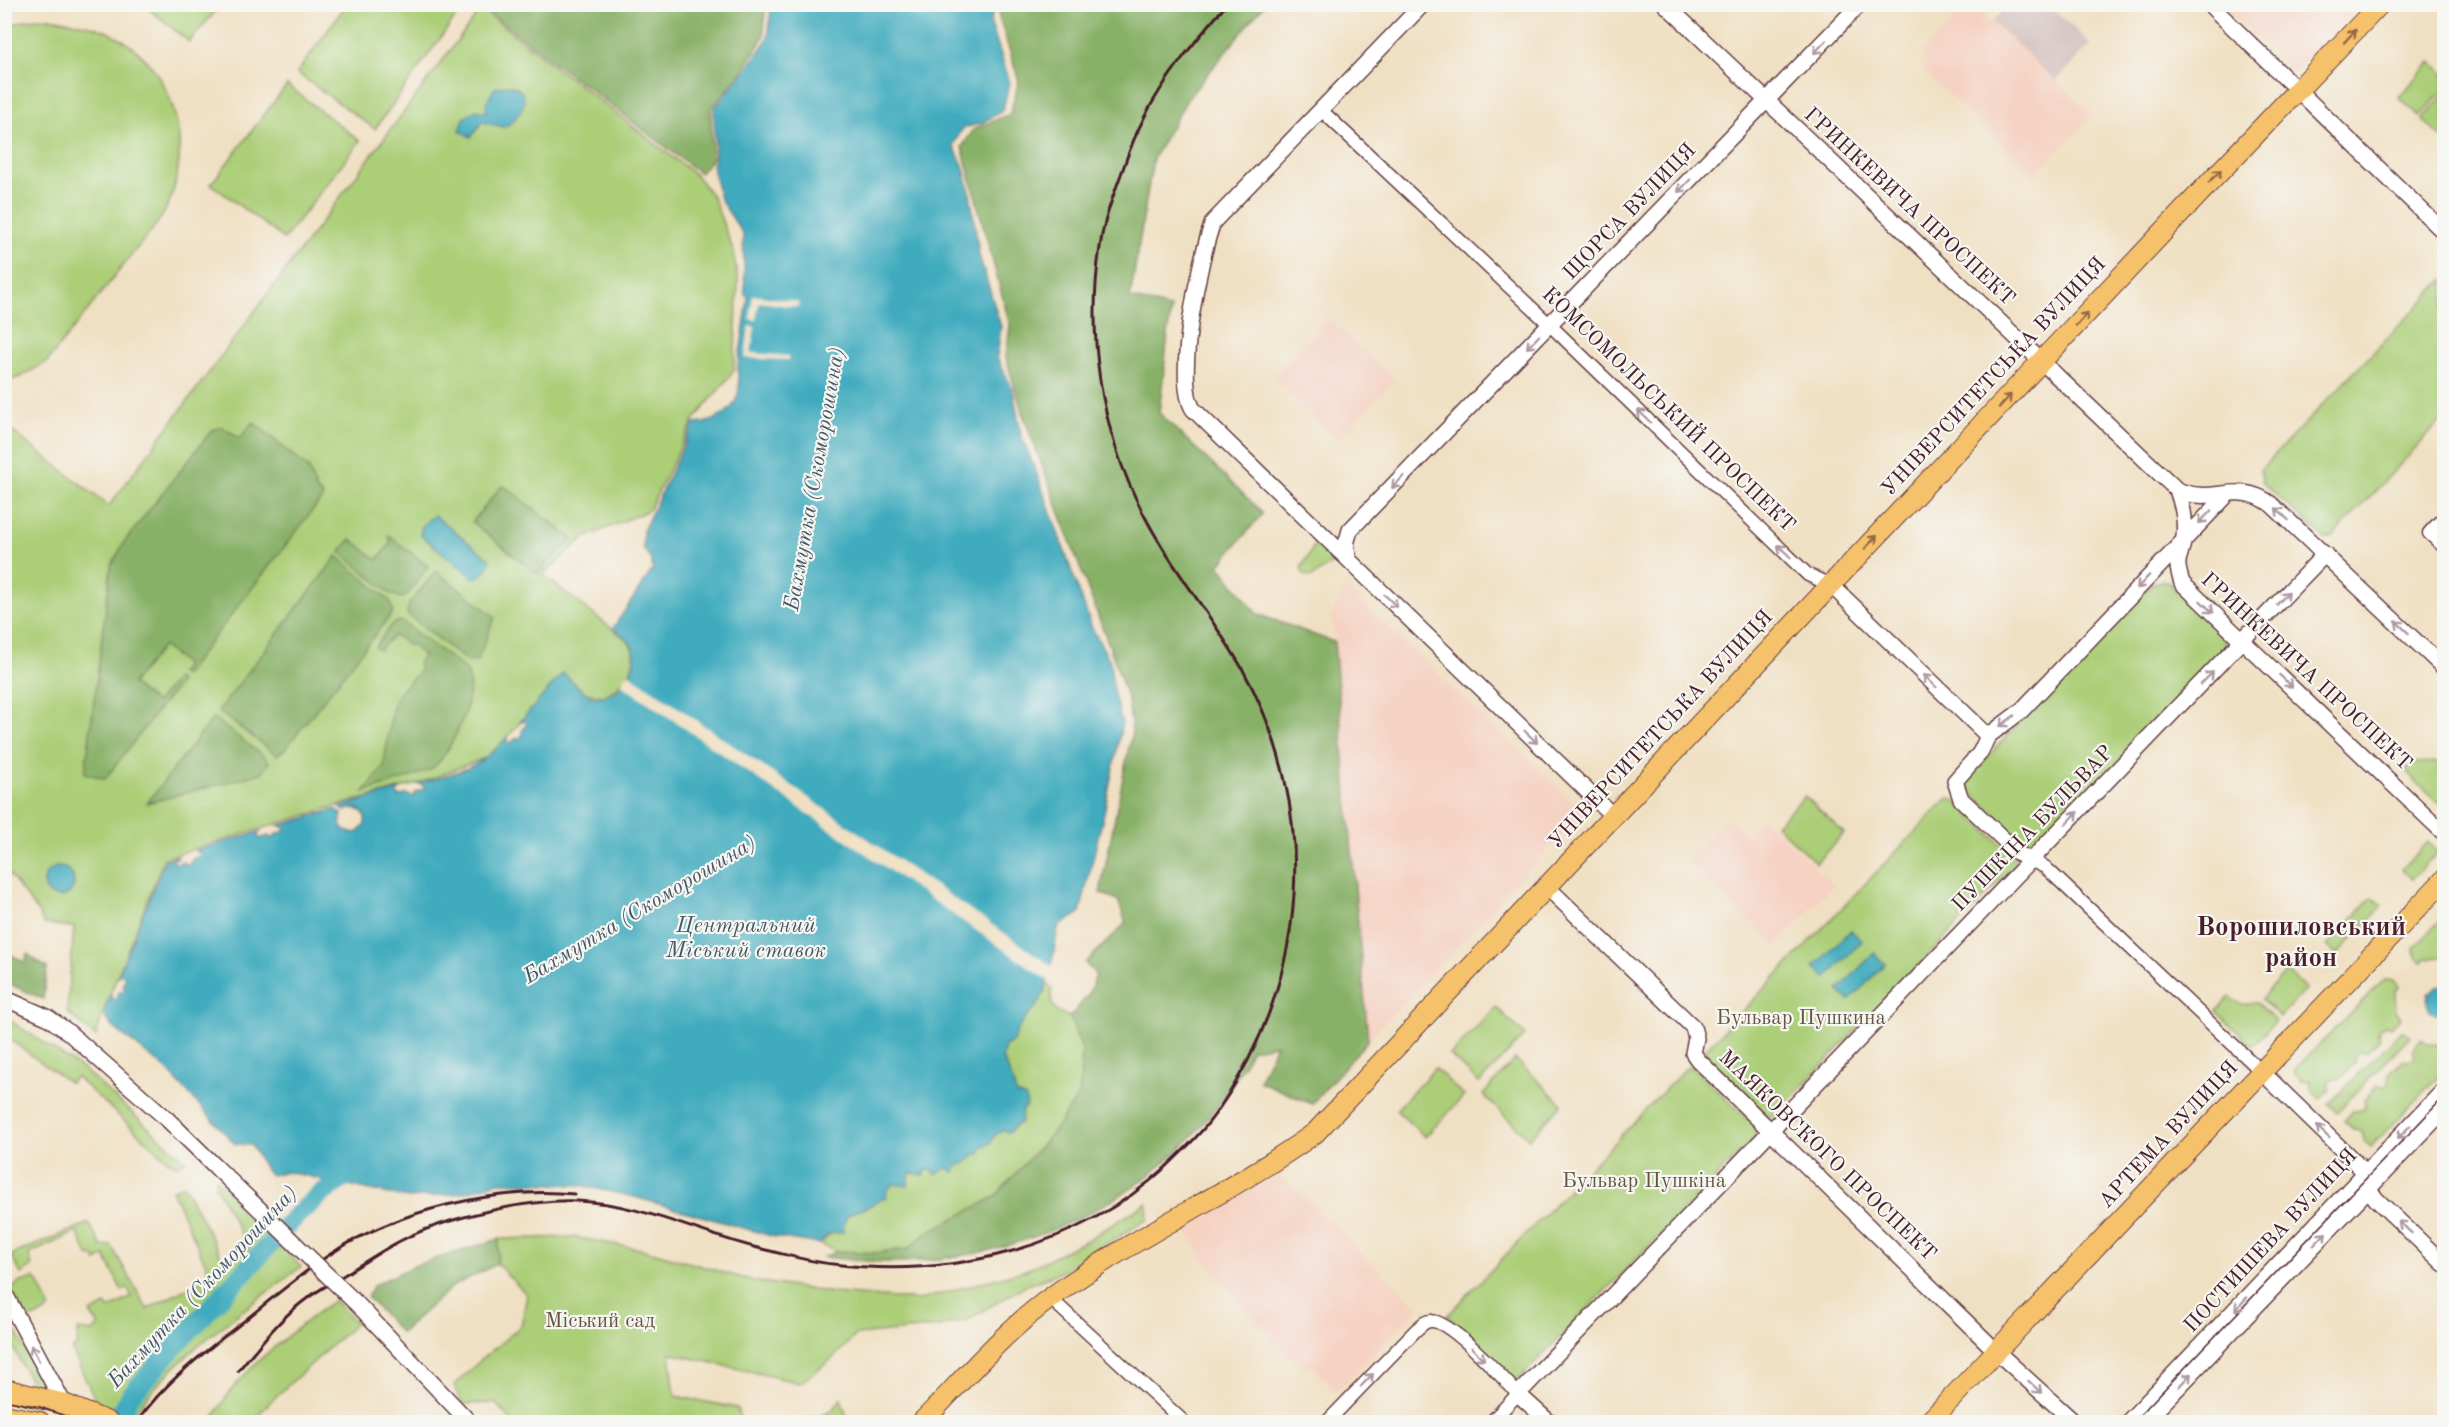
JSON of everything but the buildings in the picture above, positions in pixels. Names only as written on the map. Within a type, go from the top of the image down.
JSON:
[{"type":"main road","name":"УНІВЕРСИТЕТСЬКА ВУЛИЦЯ","points":[[922,1422],[1017,1327],[1050,1298],[1089,1270],[1280,1158],[1315,1133],[2379,4]]},
{"type":"main road","name":"АРТЕМА ВУЛИЦЯ","points":[[1929,1422],[2445,880]]},
{"type":"main road","points":[[4,1389],[64,1404],[107,1422]]},
{"type":"main road","points":[[4,1415],[40,1422]]},
{"type":"street","points":[[1423,4],[1213,222],[1202,261],[1188,345],[1186,393],[1193,410],[1613,816]]},
{"type":"street","name":"ГРИНКЕВИЧА ПРОСПЕКТ","points":[[1665,4],[2177,490],[2185,519],[2184,540],[2176,560],[2182,583],[2445,833]]},
{"type":"street","name":"ЩОРСА ВУЛИЦЯ","points":[[1350,530],[1860,4]]},
{"type":"street","points":[[2209,4],[2445,232]]},
{"type":"street","name":"КОМСОМОЛЬСЬКИЙ ПРОСПЕКТ","points":[[1321,110],[1550,325],[1808,575],[1831,585],[1988,736]]},
{"type":"street","points":[[2177,490],[2194,495],[2227,495]]},
{"type":"street","points":[[2445,668],[2271,504],[2258,495],[2236,491],[2227,495],[2021,711],[1988,736],[1980,753],[1955,781],[1961,799],[2019,854],[2045,867],[2365,1172],[2368,1188],[2377,1200],[2445,1264]]},
{"type":"street","points":[[2445,517],[2430,533],[2445,547]]},
{"type":"street","points":[[1324,536],[1339,537],[1350,530]]},
{"type":"street","points":[[1349,560],[1346,544],[1350,530]]},
{"type":"street","name":"ПУШКІНА БУЛЬВАР","points":[[1518,1394],[2325,554]]},
{"type":"street","name":"МАЯКОВСКОГО ПРОСПЕКТ","points":[[1546,886],[1693,1027],[1696,1038],[1693,1053],[1698,1060],[1997,1352],[2074,1422]]},
{"type":"street","points":[[4,998],[47,1017],[67,1031],[167,1119],[359,1306],[469,1422]]},
{"type":"street","name":"ПОСТИШЕВА ВУЛИЦЯ","points":[[2128,1422],[2445,1090]]},
{"type":"street","name":"ПОСТИШЕВА ВУЛИЦЯ","points":[[2145,1422],[2445,1110]]},
{"type":"street","points":[[4,1292],[11,1321],[64,1404]]},
{"type":"street","points":[[1050,1298],[1178,1420]]},
{"type":"street","points":[[1327,1422],[1416,1330],[1425,1322],[1432,1321],[1443,1324],[1458,1335],[1549,1422]]},
{"type":"street","points":[[1491,1422],[1518,1394]]},
{"type":"shaded area","points":[[2010,4],[2049,5],[2091,44],[2056,81],[1992,21]]},
{"type":"shaded area","points":[[1966,5],[1975,5],[2093,115],[2035,175],[1925,73],[1923,52]]},
{"type":"shaded area","points":[[2224,5],[2362,5],[2297,71],[2290,69]]},
{"type":"shaded area","points":[[1329,318],[1395,381],[1338,441],[1272,377]]},
{"type":"shaded area","points":[[1347,588],[1584,812],[1368,1040],[1332,614]]},
{"type":"shaded area","points":[[1727,817],[1745,834],[1762,817],[1834,885],[1776,946],[1686,861]]},
{"type":"shaded area","points":[[1278,1173],[1419,1308],[1338,1392],[1310,1365],[1304,1370],[1249,1314],[1205,1261],[1185,1229]]},
{"type":"green space","points":[[456,4],[462,8],[375,129],[297,73],[346,5]]},
{"type":"green space","points":[[144,5],[221,5],[189,42]]},
{"type":"green space","points":[[479,5],[765,5],[764,36],[743,71],[711,108],[712,159],[700,173]]},
{"type":"green space","points":[[1000,5],[1264,5],[1188,98],[1153,159],[1130,298],[1171,308],[1159,413],[1263,513],[1219,565],[1257,614],[1334,642],[1368,1040],[1312,1104],[1259,1081],[1276,1045],[1252,1049],[1222,1100],[1186,1143],[1151,1174],[1112,1200],[1070,1222],[1026,1240],[980,1252],[934,1259],[879,1262],[824,1257],[837,1251],[874,1253],[908,1249],[926,1233],[995,1197],[1056,1129],[1080,1093],[1082,1049],[1070,1017],[1088,995],[1096,975],[1085,963],[1126,923],[1118,900],[1100,893],[1132,732],[1128,700],[1024,417],[1006,358],[1010,325],[962,147],[974,129],[1010,114],[1019,81],[999,17]]},
{"type":"green space","points":[[481,9],[697,176],[713,197],[733,250],[738,281],[734,371],[694,420],[649,510],[582,539],[543,575],[629,642],[633,659],[632,666],[624,680],[604,696],[586,693],[563,673],[492,755],[417,784],[164,858],[102,1015],[96,1037],[67,1012],[74,927],[44,924],[38,912],[5,869],[4,425],[109,506]]},
{"type":"green space","points":[[50,18],[89,26],[112,34],[134,48],[152,67],[165,88],[174,112],[179,137],[179,162],[174,187],[165,211],[153,229],[47,362],[20,377],[5,382],[5,26],[28,20]]},
{"type":"green space","points":[[2431,62],[2444,74],[2444,90],[2419,117],[2399,97]]},
{"type":"green space","points":[[287,85],[360,141],[284,239],[211,184]]},
{"type":"green space","points":[[2444,95],[2444,136],[2442,138],[2422,119]]},
{"type":"green space","points":[[2444,279],[2444,418],[2332,537],[2325,539],[2263,483],[2260,470]]},
{"type":"green space","points":[[253,422],[309,469],[316,489],[323,497],[184,676],[180,673],[186,665],[163,646],[132,684],[156,703],[176,679],[180,682],[105,779],[85,773],[111,566],[125,541],[212,430],[222,427],[240,438]]},
{"type":"green space","points":[[504,486],[573,539],[537,574],[472,522]]},
{"type":"green space","points":[[388,535],[428,566],[408,594],[402,598],[391,594],[340,552],[351,539],[377,560],[391,543]]},
{"type":"green space","points":[[1315,544],[1321,544],[1333,556],[1334,562],[1310,577],[1303,573],[1301,568]]},
{"type":"green space","points":[[337,556],[390,601],[393,612],[285,749],[277,755],[218,711]]},
{"type":"green space","points":[[436,571],[495,617],[477,661],[468,662],[407,614],[409,604]]},
{"type":"green space","points":[[2161,581],[2169,583],[2221,634],[2226,642],[2224,651],[2039,844],[2030,846],[2024,844],[1967,788],[1967,778],[2153,583]]},
{"type":"green space","points":[[401,621],[466,670],[469,679],[467,706],[449,748],[434,767],[412,777],[364,792],[384,766],[395,700],[402,689],[420,671],[418,663],[424,656],[412,645],[407,645],[400,638],[393,636],[379,650],[375,647],[392,624]]},
{"type":"green space","points":[[213,718],[266,758],[269,763],[261,773],[255,775],[147,803]]},
{"type":"green space","points":[[2444,762],[2444,808],[2408,774],[2407,769],[2411,763]]},
{"type":"green space","points":[[1805,796],[1844,833],[1816,863],[1776,825]]},
{"type":"green space","name":"Бульвар Пушкина","points":[[1948,798],[1953,799],[2010,853],[2015,862],[2013,867],[1774,1116],[1767,1116],[1704,1056],[1703,1052]]},
{"type":"green space","points":[[2428,842],[2438,852],[2412,879],[2402,869]]},
{"type":"green space","points":[[2372,897],[2382,906],[2337,955],[2327,946]]},
{"type":"green space","points":[[2444,917],[2444,957],[2426,958],[2422,963],[2416,957],[2414,948]]},
{"type":"green space","points":[[5,951],[25,963],[27,954],[47,968],[43,999],[5,982]]},
{"type":"green space","points":[[2287,971],[2306,989],[2280,1017],[2261,999]]},
{"type":"green space","points":[[2385,979],[2394,980],[2400,986],[2395,992],[2396,1011],[2401,1017],[2391,1027],[2386,1025],[2380,1028],[2378,1033],[2380,1038],[2366,1053],[2361,1051],[2356,1054],[2355,1063],[2340,1079],[2330,1079],[2328,1085],[2330,1089],[2320,1099],[2311,1090],[2311,1081],[2302,1081],[2295,1074],[2295,1069]]},
{"type":"green space","points":[[1045,982],[1052,989],[1051,999],[1054,1007],[1060,1013],[1070,1017],[1082,1049],[1080,1093],[1056,1129],[995,1197],[926,1233],[908,1249],[874,1253],[837,1251],[820,1244],[852,1212],[868,1207],[893,1184],[910,1173],[966,1163],[994,1135],[1004,1130],[1016,1094],[1011,1076],[1002,1058],[1005,1045],[1041,998]]},
{"type":"green space","points":[[2230,997],[2242,1004],[2257,1002],[2276,1021],[2252,1046],[2216,1011]]},
{"type":"green space","points":[[1496,1007],[1525,1035],[1479,1083],[1450,1055]]},
{"type":"green space","points":[[5,1017],[84,1070],[186,1161],[178,1166],[170,1162],[76,1077],[70,1083],[5,1036]]},
{"type":"green space","points":[[2402,1030],[2410,1037],[2337,1112],[2329,1104]]},
{"type":"green space","points":[[2422,1039],[2428,1044],[2444,1045],[2444,1070],[2371,1147],[2364,1140],[2362,1131],[2354,1130],[2344,1121],[2353,1111],[2363,1110],[2364,1100],[2378,1085],[2384,1087],[2388,1084],[2389,1074],[2403,1059],[2408,1061],[2413,1059],[2415,1054],[2413,1049]]},
{"type":"green space","points":[[1515,1059],[1562,1104],[1529,1139],[1483,1095]]},
{"type":"green space","name":"Бульвар Пушкіна","points":[[1692,1067],[1754,1125],[1755,1137],[1519,1379],[1511,1378],[1447,1316],[1686,1068]]},
{"type":"green space","points":[[1435,1068],[1464,1096],[1425,1137],[1396,1110]]},
{"type":"green space","points":[[216,1179],[301,1267],[231,1319],[185,1357],[145,1399],[129,1422],[104,1411],[95,1399],[72,1350],[77,1345],[78,1330],[93,1332],[99,1325],[90,1313],[106,1305],[109,1309],[132,1297],[127,1288],[122,1291],[105,1256],[96,1261],[93,1255],[89,1257],[77,1232],[29,1254],[32,1267],[21,1274],[11,1255],[89,1223],[102,1247],[111,1245],[147,1309],[211,1276],[172,1190],[184,1185],[224,1262],[249,1249],[215,1185]]},
{"type":"green space","name":"Міський сад","points":[[1147,1203],[1148,1219],[1063,1271],[1027,1285],[967,1320],[939,1327],[856,1335],[832,1359],[800,1383],[670,1353],[675,1396],[737,1408],[741,1422],[513,1422],[495,1403],[462,1404],[454,1386],[521,1326],[527,1295],[497,1264],[499,1239],[573,1237],[641,1249],[754,1281],[835,1293],[919,1300],[1026,1270],[1087,1240]]},
{"type":"green space","points":[[499,1239],[497,1264],[453,1286],[401,1333],[367,1297],[374,1285],[416,1265]]},
{"type":"green space","points":[[34,1278],[50,1307],[40,1315],[26,1319],[12,1289],[18,1283]]},
{"type":"green space","points":[[334,1300],[356,1323],[269,1403],[252,1422],[211,1422],[235,1386],[265,1355]]},
{"type":"green space","points":[[12,1330],[16,1331],[42,1382],[40,1388],[33,1386],[6,1334]]},
{"type":"green space","points":[[841,1399],[849,1422],[800,1422],[811,1417],[825,1415]]},
{"type":"water","name":"Центральний Міський ставок","points":[[771,5],[997,5],[990,21],[1010,83],[1002,111],[982,123],[963,128],[953,145],[963,165],[970,192],[979,255],[1001,327],[997,357],[1013,390],[1021,435],[1092,628],[1110,661],[1114,694],[1122,723],[1080,913],[1058,927],[1050,973],[1041,999],[1022,1023],[1014,1041],[1005,1046],[1002,1058],[1016,1094],[1025,1097],[1027,1106],[1022,1111],[1021,1123],[1009,1133],[1004,1130],[995,1135],[991,1143],[982,1147],[980,1154],[974,1154],[966,1163],[957,1166],[955,1172],[946,1168],[936,1175],[932,1170],[926,1170],[924,1175],[910,1173],[908,1186],[893,1184],[886,1192],[887,1197],[850,1214],[846,1219],[843,1232],[828,1234],[820,1244],[775,1237],[631,1196],[579,1185],[498,1182],[464,1193],[408,1198],[288,1172],[271,1175],[251,1145],[235,1144],[167,1070],[113,1027],[103,1015],[111,993],[111,998],[116,1000],[119,992],[125,990],[123,984],[126,976],[121,974],[117,978],[165,860],[177,856],[178,858],[173,859],[175,864],[183,862],[189,865],[192,859],[200,856],[199,852],[194,851],[262,831],[258,834],[259,839],[268,836],[273,839],[276,834],[285,831],[283,826],[278,826],[336,809],[342,814],[341,822],[344,829],[353,833],[358,832],[365,825],[365,815],[355,808],[345,811],[340,807],[401,789],[397,792],[399,797],[407,794],[413,797],[416,792],[424,789],[423,785],[417,784],[456,773],[477,763],[508,736],[507,741],[510,744],[516,738],[522,737],[522,731],[527,724],[524,721],[519,723],[563,673],[584,692],[600,697],[609,695],[629,677],[635,660],[633,648],[626,638],[613,628],[653,569],[650,558],[643,548],[643,531],[694,424],[710,421],[725,414],[735,402],[738,394],[738,366],[748,296],[745,295],[743,234],[720,199],[712,165],[715,158],[714,108],[747,69],[768,38]]},
{"type":"water","points":[[507,85],[522,92],[524,98],[521,111],[516,118],[503,127],[482,122],[471,137],[460,131],[464,118],[476,110],[487,112],[486,103],[495,88]]},
{"type":"water","points":[[434,515],[490,559],[489,566],[483,573],[474,578],[420,535],[422,526]]},
{"type":"water","points":[[59,867],[65,868],[73,876],[73,888],[65,896],[59,897],[53,896],[45,888],[44,882],[45,876],[53,868]]},
{"type":"water","points":[[1851,930],[1862,941],[1826,978],[1814,967]]},
{"type":"water","points":[[1874,953],[1885,964],[1849,1001],[1838,990]]},
{"type":"water","points":[[2438,986],[2444,986],[2444,1015],[2430,1011],[2427,1003],[2428,994]]},
{"type":"pier","points":[[753,295],[799,302],[797,307],[759,302],[756,320],[750,319]]},
{"type":"pier","points":[[749,326],[755,327],[751,353],[788,356],[788,360],[745,358]]},
{"type":"pier","points":[[628,673],[1053,967],[1049,981],[621,684]]},
{"type":"waterway","name":"Бахмутка (Скоморошина)","points":[[116,1422],[131,1395],[298,1214],[349,1174],[355,1166]]},
{"type":"tram line","points":[[2133,1422],[2444,1097]]},
{"type":"tram line","points":[[4,1400],[40,1407],[81,1422]]},
{"type":"railway","points":[[238,1371],[283,1319],[313,1294],[398,1242],[461,1218],[534,1203],[557,1201],[601,1203],[649,1214],[742,1244],[825,1263],[878,1267],[922,1267],[967,1261],[1011,1252],[1053,1237],[1093,1218],[1131,1195],[1166,1167],[1195,1138],[1220,1107],[1250,1056],[1272,1003],[1287,948],[1294,892],[1293,835],[1285,779],[1268,724],[1243,670],[1155,535],[1129,482],[1106,414],[1096,343],[1095,307],[1102,235],[1111,202],[1136,135],[1153,101],[1172,72],[1227,4]]},
{"type":"railway","points":[[137,1422],[159,1394],[198,1358],[306,1271],[355,1239],[415,1214],[479,1198],[512,1194],[574,1194]]},
{"type":"district","name":"Ворошиловський район","points":[[2301,942]]}]
